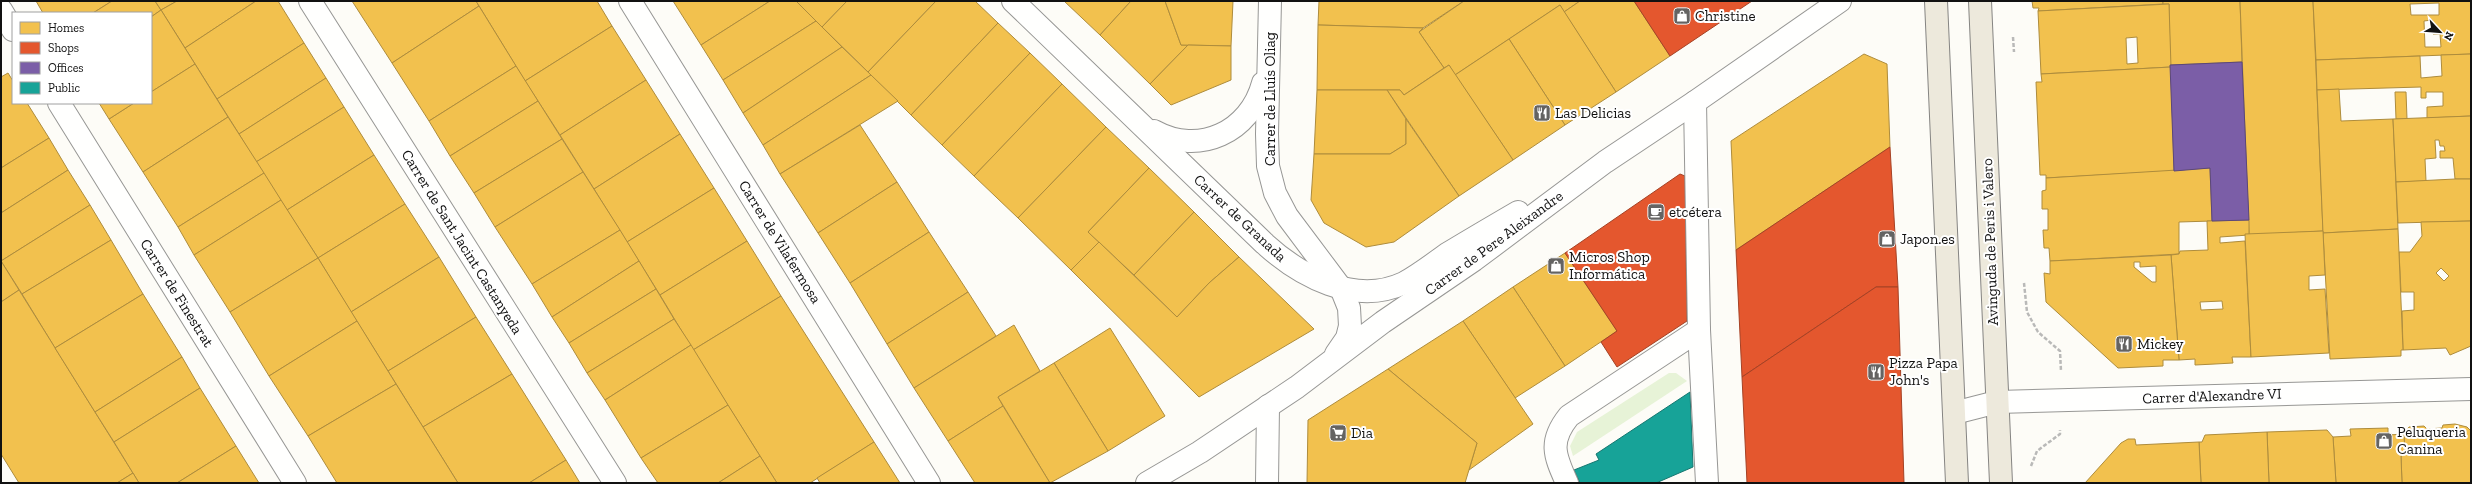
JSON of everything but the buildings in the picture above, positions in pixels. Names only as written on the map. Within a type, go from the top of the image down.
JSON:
[{"type":"main road","points":[[1936,1],[1957,483]]},
{"type":"main road","name":"Avinguda de Peris i Valero","points":[[1980,1],[2001,483]]},
{"type":"street","name":"Carrer de Sant Jacint Castanyeda","points":[[310,1],[615,483]]},
{"type":"street","name":"Carrer de Vilafermosa","points":[[630,1],[929,483]]},
{"type":"street","name":"Carrer de Granada","points":[[1013,1],[1276,254],[1294,268],[1341,288],[1380,289],[1403,283],[1472,238],[1605,162]]},
{"type":"street","name":"Carrer de Lluís Oliag","points":[[1270,1],[1267,134],[1268,166],[1274,193],[1298,234],[1341,288],[1349,308],[1350,326],[1347,338],[1332,360]]},
{"type":"street","name":"Carrer de Pere Aleixandre","points":[[1147,483],[1200,452],[1268,406],[1474,260],[1605,162],[1695,102],[1840,1]]},
{"type":"street","points":[[1,10],[12,28]]},
{"type":"street","name":"Carrer de Granada","points":[[1142,125],[1168,139],[1186,142],[1210,138],[1231,130],[1249,114],[1259,98],[1268,66]]},
{"type":"street","points":[[1695,102],[1699,330],[1707,483]]},
{"type":"street","name":"Carrer de Finestrat","points":[[59,104],[295,483]]},
{"type":"street","points":[[1567,483],[1556,457],[1555,441],[1560,427],[1569,416],[1699,330]]},
{"type":"street","name":"Carrer d'Alexandre VI","points":[[1954,413],[1997,402],[2471,389]]},
{"type":"street","points":[[1267,483],[1268,406]]},
{"type":"path","points":[[2011,32],[2014,56]]},
{"type":"path","name":"Avinguda de Peris i Valero","points":[[2023,278],[2027,312],[2038,332],[2060,352],[2061,368]]},
{"type":"path","points":[[2030,469],[2037,451],[2060,434],[2060,423]]},
{"type":"green space","points":[[1669,373],[1676,373],[1687,381],[1573,456],[1570,446],[1577,432]]},
{"type":"place","name":"Christine","points":[[1682,16]]},
{"type":"place","name":"Las Delicias","points":[[1542,113]]},
{"type":"place","name":"etcétera","points":[[1656,212]]},
{"type":"place","name":"Japon.es","points":[[1887,239]]},
{"type":"place","name":"Micros Shop Informática","points":[[1556,266]]},
{"type":"place","name":"Mickey","points":[[2124,344]]},
{"type":"place","name":"Pizza Papa John's","points":[[1876,372]]},
{"type":"place","name":"Dia","points":[[1338,433]]},
{"type":"place","name":"Peluqueria Canina","points":[[2384,441]]}]
